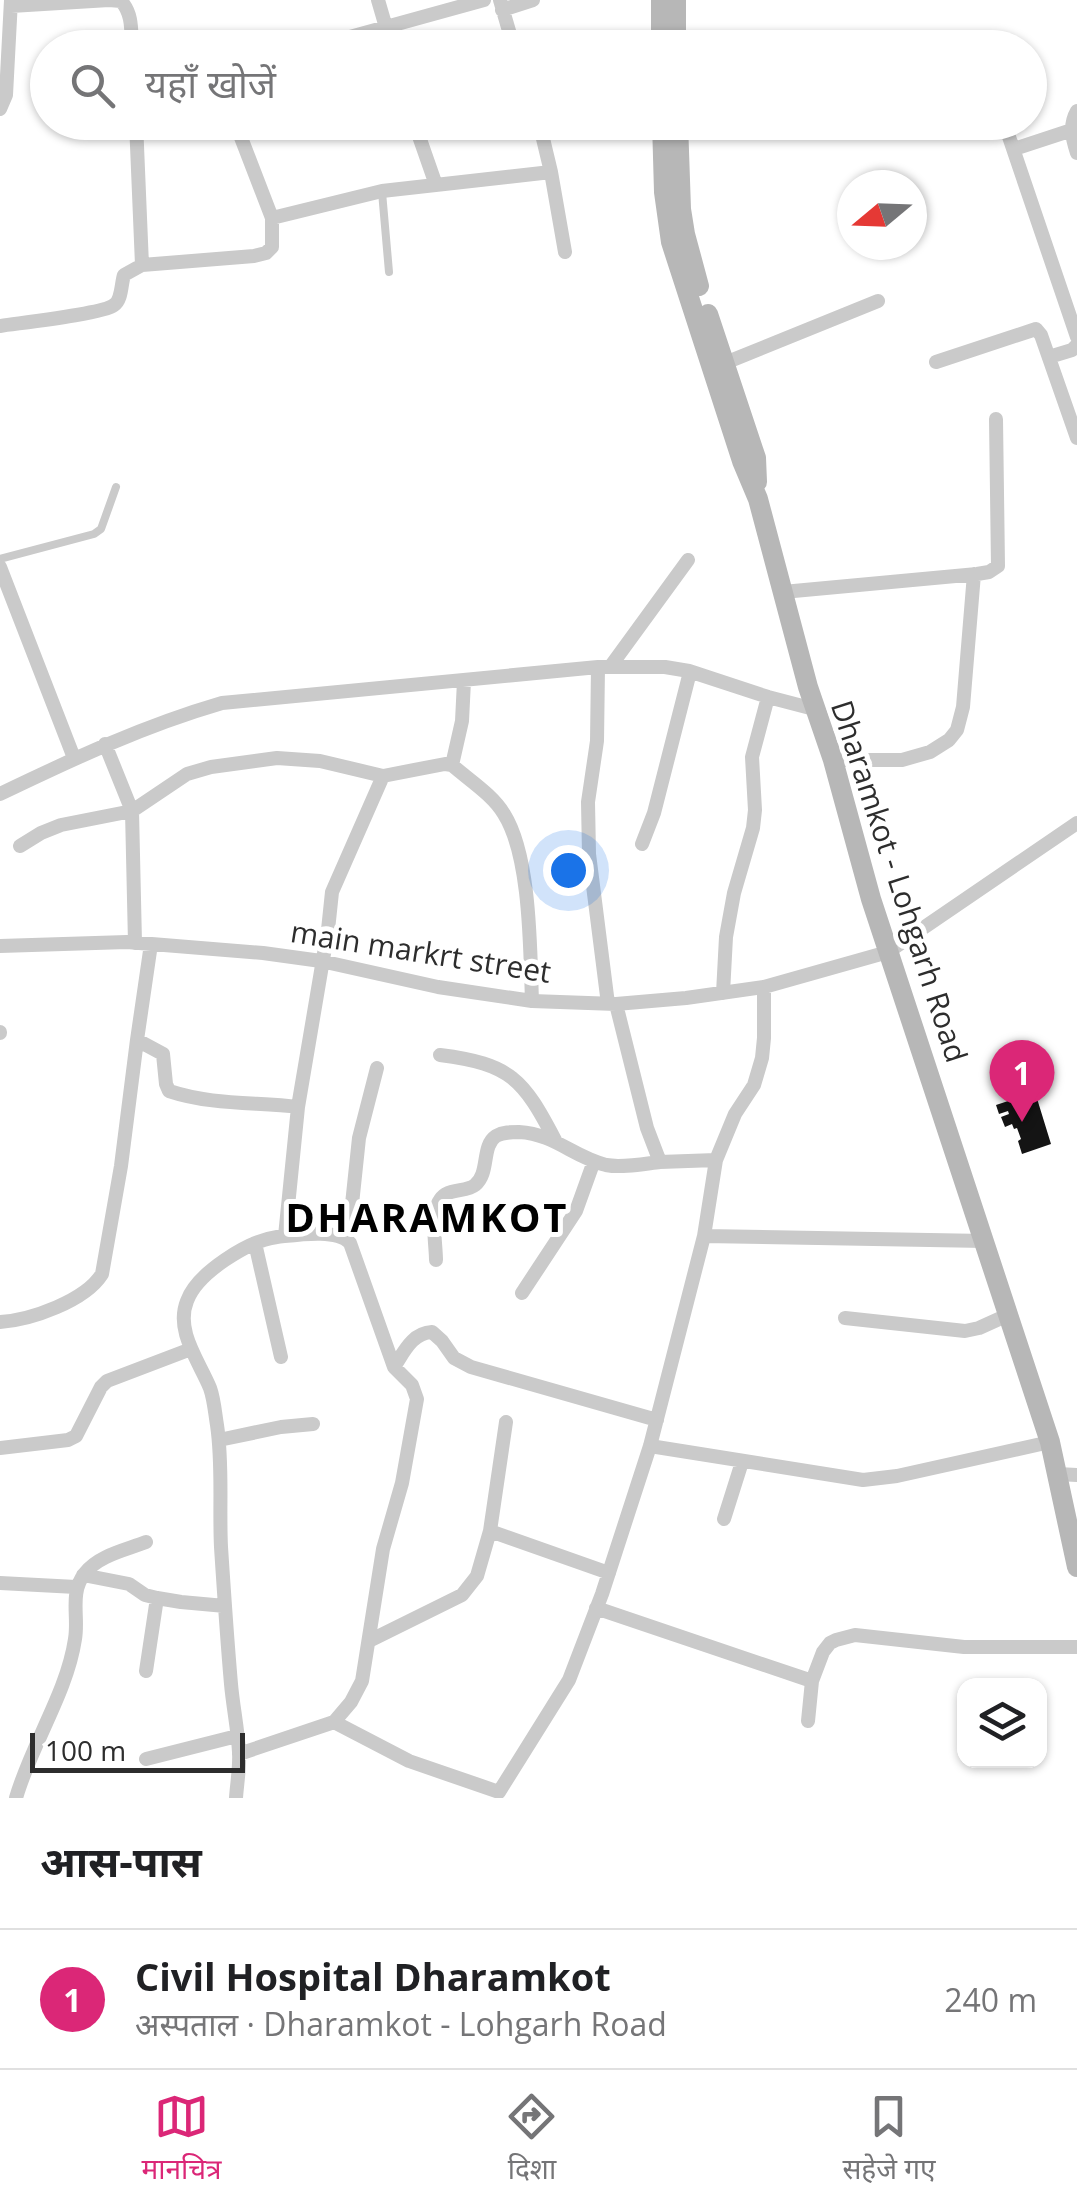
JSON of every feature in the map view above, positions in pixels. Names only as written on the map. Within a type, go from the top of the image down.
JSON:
[{"type":"street","points":[[378,0],[387,30]]},
{"type":"street","points":[[375,30],[484,0]]},
{"type":"street","points":[[509,30],[501,5],[534,0]]},
{"type":"street","points":[[660,0],[660,30]]},
{"type":"street","points":[[676,0],[676,30]]},
{"type":"street","points":[[0,109],[6,95],[11,3],[121,1],[131,30]]},
{"type":"street","points":[[1077,111],[1072,130],[1077,153]]},
{"type":"street","points":[[1047,139],[1072,130]]},
{"type":"street","points":[[137,140],[142,265]]},
{"type":"street","points":[[0,326],[114,306],[124,275],[142,265],[266,253],[272,246],[272,218],[242,140]]},
{"type":"street","points":[[420,140],[436,185]]},
{"type":"street","points":[[544,140],[565,252]]},
{"type":"street","name":"Dharamkot - Lohgarh Road","points":[[663,140],[664,192],[672,242],[742,461],[758,499],[870,899],[1050,1442],[1067,1475],[1077,1567]]},
{"type":"street","name":"Dharamkot - Lohgarh Road","points":[[678,140],[685,234],[704,304],[756,458],[758,499]]},
{"type":"street","points":[[1010,140],[1077,337]]},
{"type":"street","points":[[1014,150],[1043,140]]},
{"type":"street","points":[[272,218],[382,191],[552,172]]},
{"type":"street","points":[[725,364],[878,301]]},
{"type":"street","points":[[936,362],[1036,330],[1042,336],[1076,432]]},
{"type":"street","points":[[1049,357],[1077,345]]},
{"type":"street","points":[[783,592],[974,574],[998,566],[996,419]]},
{"type":"street","points":[[660,1162],[612,1004],[589,854],[588,802],[604,667],[688,560]]},
{"type":"street","points":[[0,563],[74,758]]},
{"type":"street","points":[[834,760],[902,760],[930,752],[949,740],[962,707],[974,574]]},
{"type":"street","points":[[0,794],[105,744],[169,718],[222,703],[604,667],[666,666],[814,709]]},
{"type":"street","points":[[642,844],[654,813],[690,672]]},
{"type":"street","points":[[452,766],[462,721],[464,681]]},
{"type":"street","points":[[723,992],[726,937],[753,828],[752,757],[768,697]]},
{"type":"street","points":[[0,1322],[18,1321],[71,1299],[95,1285],[102,1274],[121,1166],[143,943],[132,811],[105,744]]},
{"type":"street","points":[[20,846],[62,825],[132,811],[187,774],[236,762],[277,758],[320,761],[383,776],[452,766],[504,813],[520,854],[530,936],[532,1001]]},
{"type":"street","points":[[286,1236],[298,1108],[332,892],[383,776]]},
{"type":"street","name":"main markrt street","points":[[0,946],[143,943],[321,960],[438,987],[532,1001],[612,1004],[723,992],[764,987],[888,952],[1077,823]]},
{"type":"street","points":[[334,1722],[409,1761],[498,1795],[569,1680],[650,1446],[704,1236],[716,1160],[754,1085],[762,1058],[764,987]]},
{"type":"street","points":[[136,1040],[163,1054],[169,1091],[206,1101],[298,1108]]},
{"type":"street","points":[[440,1055],[475,1059],[500,1068],[522,1086],[556,1141]]},
{"type":"street","points":[[342,1235],[350,1223],[360,1138],[378,1068]]},
{"type":"street","points":[[436,1260],[436,1208],[440,1198],[473,1187],[479,1181],[493,1138],[512,1132],[538,1134],[609,1166],[716,1160]]},
{"type":"street","points":[[522,1294],[576,1211],[594,1161]]},
{"type":"street","points":[[236,1798],[240,1754],[221,1546],[219,1440],[211,1391],[191,1349],[184,1319],[186,1303],[194,1288],[221,1263],[264,1238],[342,1235],[350,1243],[394,1368],[412,1384],[417,1399],[402,1484],[383,1549],[362,1681],[351,1702],[334,1722],[240,1754]]},
{"type":"street","points":[[704,1236],[985,1240]]},
{"type":"street","points":[[255,1242],[281,1357]]},
{"type":"street","points":[[846,1318],[965,1331],[1010,1314]]},
{"type":"street","points":[[394,1368],[414,1338],[432,1332],[454,1358],[471,1367],[657,1420]]},
{"type":"street","points":[[0,1448],[76,1436],[107,1381],[191,1349]]},
{"type":"street","points":[[370,1641],[462,1595],[477,1576],[490,1531],[506,1422]]},
{"type":"street","points":[[219,1440],[314,1424]]},
{"type":"street","points":[[650,1446],[863,1480],[898,1476],[1050,1442]]},
{"type":"street","points":[[724,1519],[742,1462]]},
{"type":"street","points":[[490,1531],[609,1573]]},
{"type":"street","points":[[16,1798],[63,1682],[75,1639],[80,1581],[102,1559],[146,1542]]},
{"type":"street","points":[[0,1583],[130,1584],[157,1598],[226,1606]]},
{"type":"street","points":[[146,1671],[157,1598]]},
{"type":"street","points":[[596,1608],[812,1681]]},
{"type":"street","points":[[808,1721],[812,1681],[824,1652],[830,1643],[855,1636],[964,1647],[1077,1647]]},
{"type":"street","points":[[146,1759],[237,1736]]},
{"type":"lane","points":[[382,191],[389,272]]},
{"type":"lane","points":[[0,563],[94,534],[101,529],[116,487]]},
{"type":"building","points":[[1035,1092],[1051,1144],[1022,1154],[1017,1128],[1012,1124],[1005,1127],[1001,1117],[1008,1111],[999,1114],[996,1105]]},
{"type":"place","name":"Civil Hospital Dharamkot","points":[[1022,1122]]},
{"type":"district","name":"DHARAMKOT","points":[[427,1216]]}]
